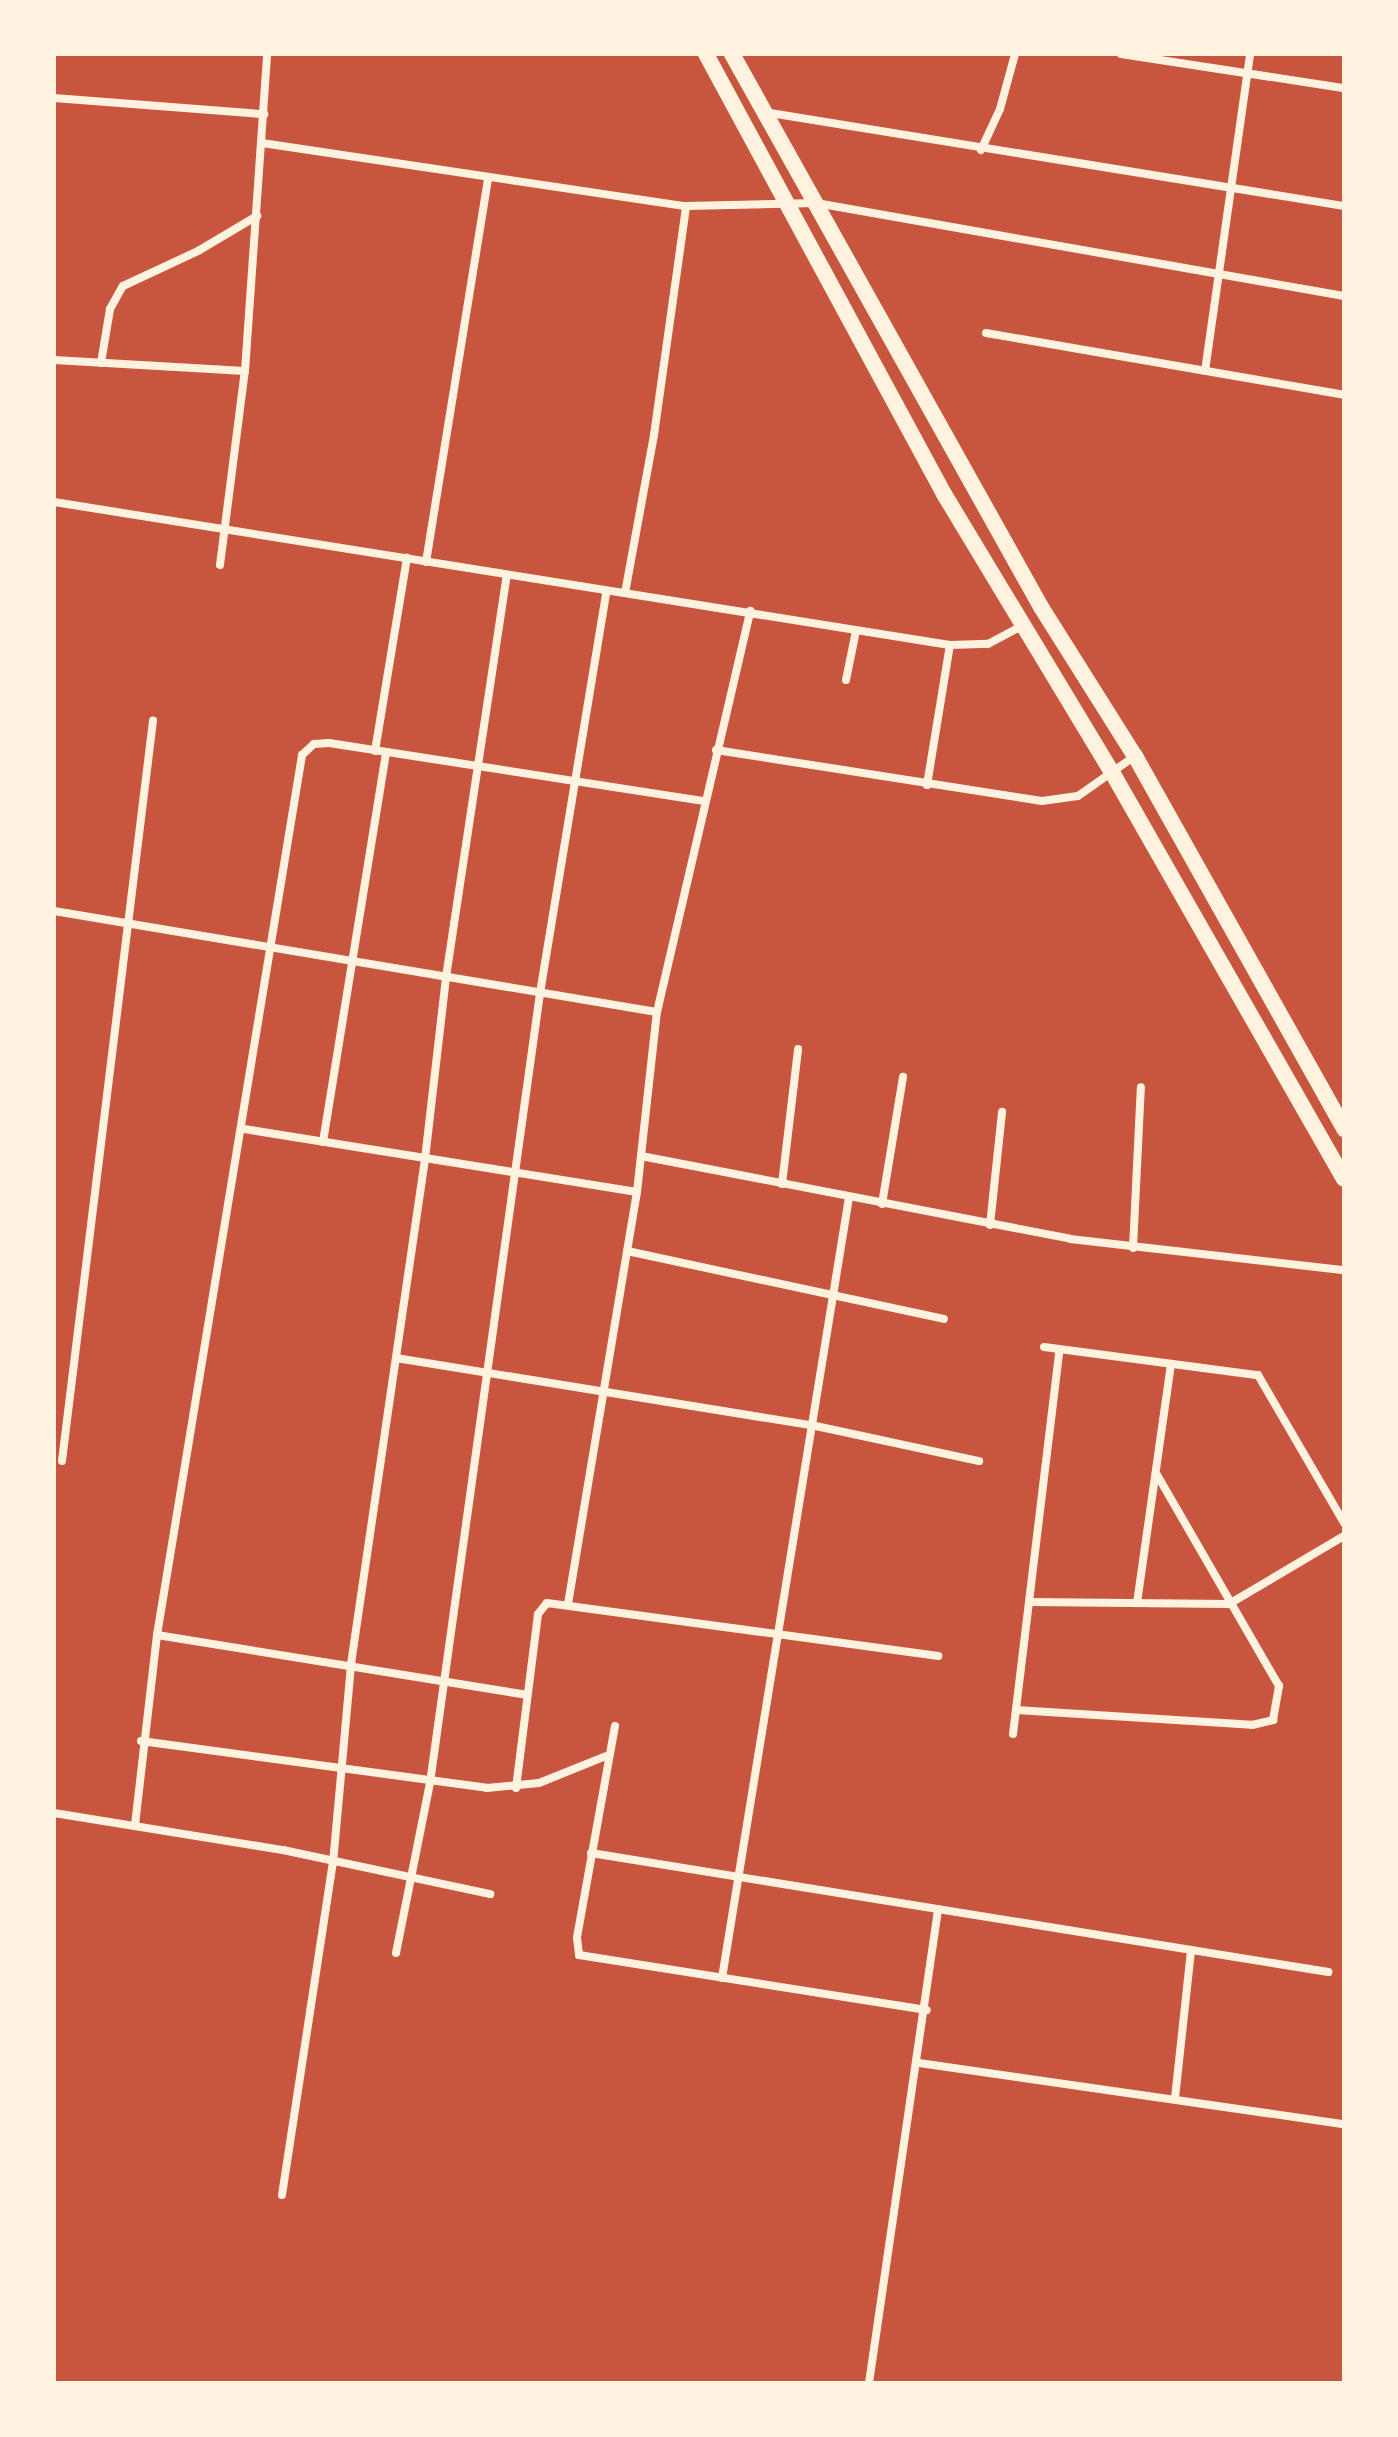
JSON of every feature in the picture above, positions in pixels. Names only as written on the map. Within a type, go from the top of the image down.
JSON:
[{"type":"main road","points":[[706,54],[944,494],[1113,774],[1344,1179]]},
{"type":"main road","points":[[732,54],[1041,607],[1135,756],[1344,1129]]},
{"type":"street","points":[[220,565],[245,371],[267,54]]},
{"type":"street","points":[[981,150],[1000,109],[1015,54]]},
{"type":"street","points":[[1121,54],[1344,88]]},
{"type":"street","points":[[1205,371],[1250,54]]},
{"type":"street","points":[[54,98],[264,114]]},
{"type":"street","points":[[764,112],[981,150],[1344,206]]},
{"type":"street","points":[[262,143],[686,206],[816,203],[1344,296]]},
{"type":"street","points":[[426,562],[488,178]]},
{"type":"street","points":[[625,593],[654,435],[686,206]]},
{"type":"street","points":[[101,363],[110,309],[123,286],[208,246],[257,216]]},
{"type":"street","points":[[986,333],[1344,395]]},
{"type":"street","points":[[54,360],[245,371]]},
{"type":"street","points":[[54,502],[225,526],[606,593],[750,611],[950,645],[988,644],[1024,624]]},
{"type":"street","points":[[375,751],[407,558]]},
{"type":"street","points":[[282,2195],[333,1863],[338,1768],[351,1664],[425,1159],[446,977],[507,576]]},
{"type":"street","points":[[396,1953],[414,1879],[430,1783],[540,993],[606,593]]},
{"type":"street","points":[[568,1604],[637,1192],[657,1012],[703,801],[750,611]]},
{"type":"street","points":[[846,680],[856,631]]},
{"type":"street","points":[[927,785],[950,645]]},
{"type":"street","points":[[62,1461],[125,926],[153,721]]},
{"type":"street","points":[[135,1825],[141,1741],[157,1635],[244,1129],[302,755],[320,743],[703,801]]},
{"type":"street","points":[[716,750],[1019,800],[1060,800],[1113,774],[1135,756]]},
{"type":"street","points":[[323,1142],[386,753]]},
{"type":"street","points":[[54,911],[125,926],[657,1012]]},
{"type":"street","points":[[782,1184],[798,1049]]},
{"type":"street","points":[[882,1204],[903,1077]]},
{"type":"street","points":[[1133,1248],[1141,1087]]},
{"type":"street","points":[[990,1225],[1002,1112]]},
{"type":"street","points":[[244,1129],[637,1192]]},
{"type":"street","points":[[641,1156],[990,1225],[1133,1248],[1344,1270]]},
{"type":"street","points":[[722,1978],[736,1876],[849,1197]]},
{"type":"street","points":[[627,1251],[944,1319]]},
{"type":"street","points":[[1044,1347],[1059,1352],[1258,1375],[1344,1523]]},
{"type":"street","points":[[1013,1734],[1059,1352]]},
{"type":"street","points":[[396,1358],[811,1425],[979,1461]]},
{"type":"street","points":[[1137,1603],[1171,1365]]},
{"type":"street","points":[[1016,1710],[1252,1725],[1273,1720],[1279,1686],[1156,1473]]},
{"type":"street","points":[[1029,1602],[1229,1604],[1344,1536]]},
{"type":"street","points":[[516,1788],[539,1609],[547,1603],[776,1638],[828,1639],[938,1656]]},
{"type":"street","points":[[157,1635],[444,1679],[526,1695]]},
{"type":"street","points":[[615,1726],[606,1756],[579,1955],[927,2010]]},
{"type":"street","points":[[141,1741],[430,1783],[516,1788],[606,1756]]},
{"type":"street","points":[[54,1813],[135,1825],[490,1894]]},
{"type":"street","points":[[591,1853],[1328,1972]]},
{"type":"street","points":[[869,2383],[927,2010],[938,1909]]},
{"type":"street","points":[[1175,2098],[1191,1950]]},
{"type":"street","points":[[919,2063],[1344,2124]]}]
